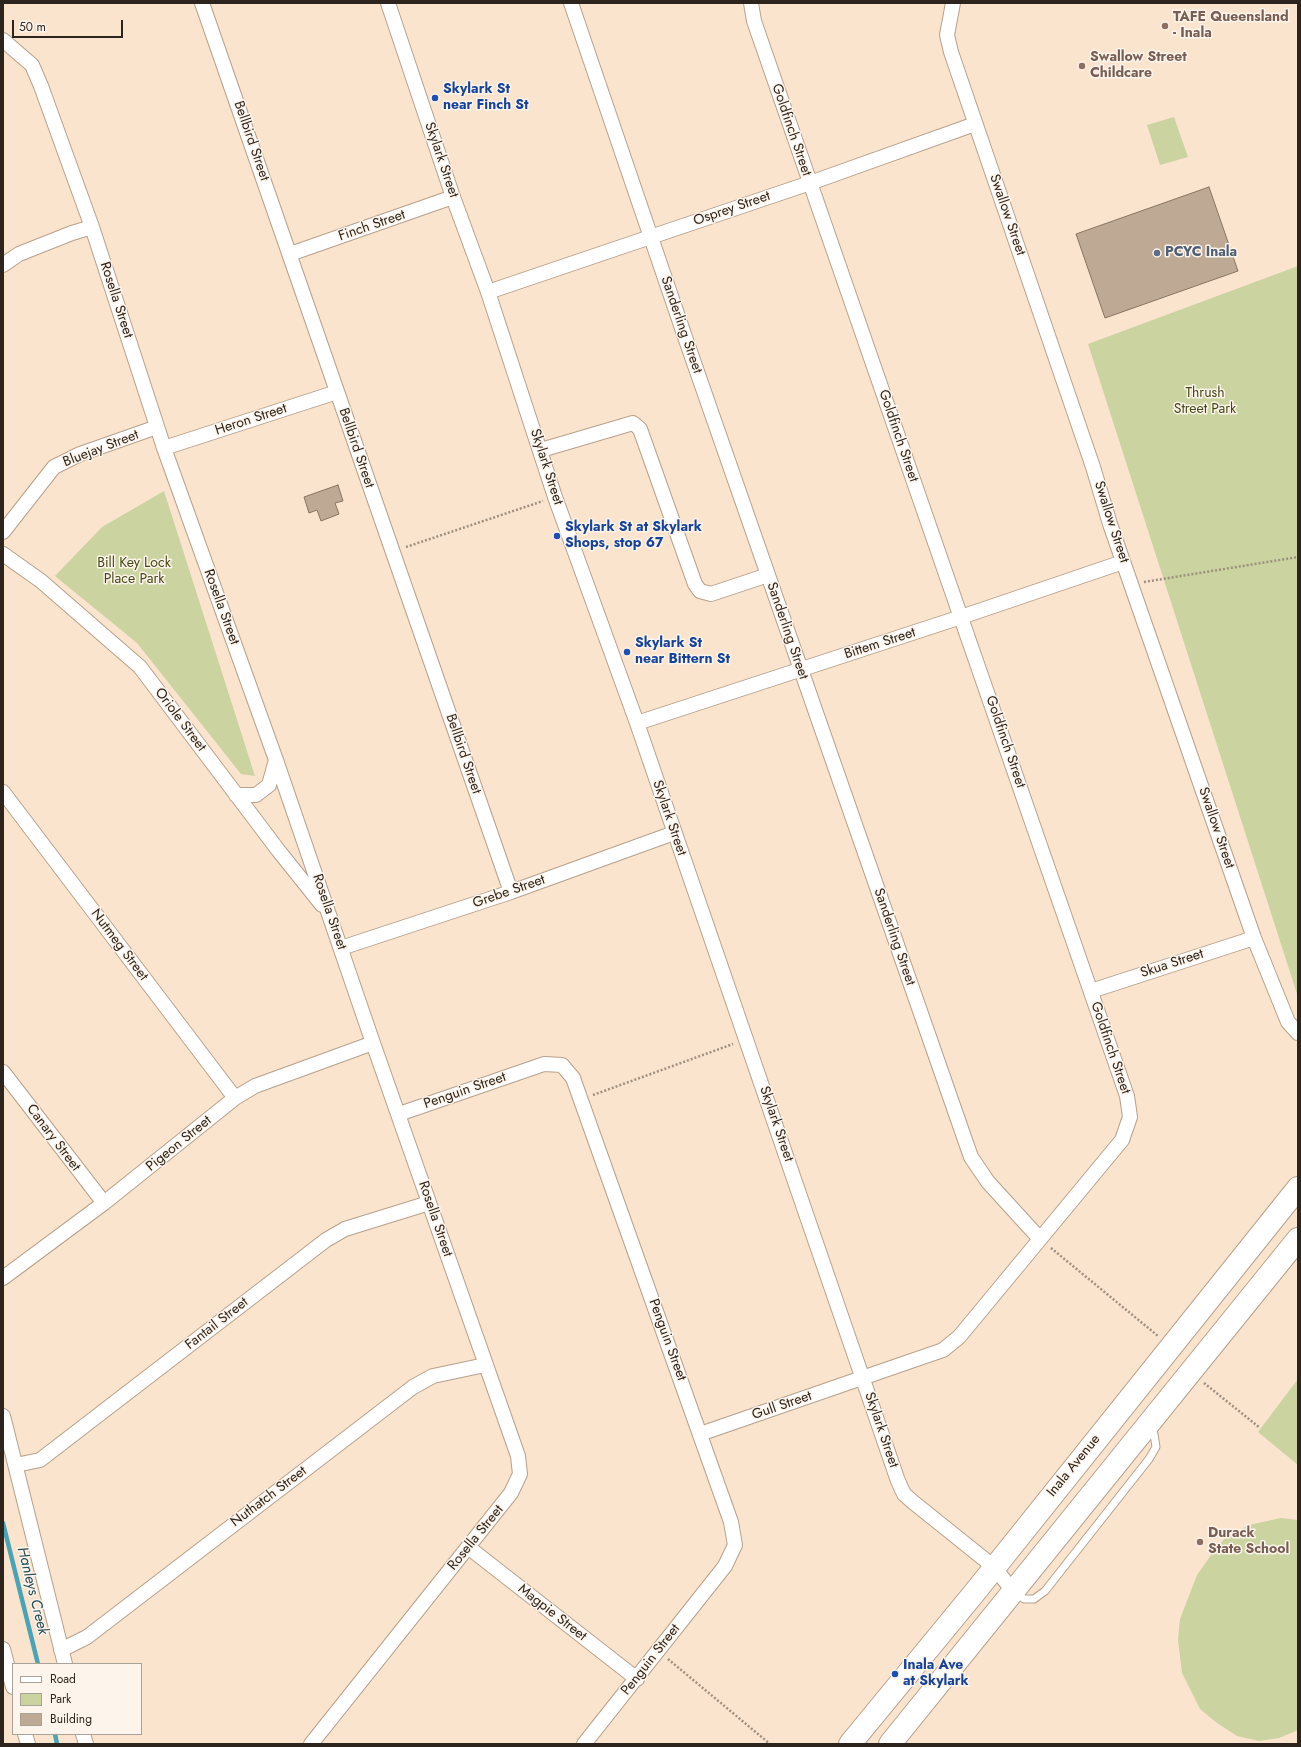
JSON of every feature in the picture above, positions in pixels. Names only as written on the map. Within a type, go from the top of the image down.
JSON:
[{"type":"main road","name":"Inala Avenue","points":[[850,1744],[1298,1188]]},
{"type":"main road","points":[[890,1744],[1298,1239]]},
{"type":"street","name":"Bellbird Street","points":[[202,3],[511,892]]},
{"type":"street","name":"Skylark Street","points":[[388,3],[453,197],[488,292],[541,450],[555,497],[636,723],[898,1481],[904,1494],[930,1517],[994,1567],[1013,1591]]},
{"type":"street","name":"Sanderling Street","points":[[572,3],[650,236],[971,1157],[988,1182],[1040,1238]]},
{"type":"street","name":"Goldfinch Street","points":[[751,3],[754,21],[1127,1096],[1130,1117],[1122,1140],[959,1337],[943,1350],[864,1379]]},
{"type":"street","name":"Swallow Street","points":[[953,3],[947,35],[951,52],[975,124],[1093,467],[1123,562],[1254,938],[1288,1022],[1298,1033]]},
{"type":"street","name":"Rosella Street","points":[[3,40],[32,65],[41,86],[92,227],[164,448],[276,760],[342,948],[373,1043],[518,1456],[520,1474],[511,1493],[311,1744]]},
{"type":"street","name":"Osprey Street","points":[[488,292],[810,183],[975,124]]},
{"type":"street","name":"Finch Street","points":[[290,254],[453,197]]},
{"type":"street","points":[[3,265],[19,254],[72,233],[92,227]]},
{"type":"street","name":"Heron Street","points":[[164,448],[337,392]]},
{"type":"street","points":[[541,450],[632,423],[640,429],[695,584],[700,591],[711,594],[768,575]]},
{"type":"street","name":"Bluejay Street","points":[[3,532],[54,467],[80,454],[157,427]]},
{"type":"street","name":"Oriole Street","points":[[3,554],[41,581],[140,667],[236,795],[330,914]]},
{"type":"street","name":"Bittem Street","points":[[636,723],[962,618],[1123,562]]},
{"type":"street","points":[[236,795],[256,795],[269,785],[276,760]]},
{"type":"street","name":"Nutmeg Street","points":[[3,792],[235,1098]]},
{"type":"street","name":"Grebe Street","points":[[342,948],[511,892],[674,833]]},
{"type":"street","name":"Skua Street","points":[[1091,991],[1254,938]]},
{"type":"street","name":"Pigeon Street","points":[[3,1278],[104,1203],[235,1098],[255,1086],[373,1043]]},
{"type":"street","name":"Penguin Street","points":[[399,1114],[544,1064],[562,1065],[573,1078],[731,1522],[735,1546],[725,1566],[584,1744]]},
{"type":"street","name":"Canary Street","points":[[3,1072],[104,1203]]},
{"type":"street","name":"Fantail Street","points":[[16,1465],[40,1460],[326,1240],[345,1229],[429,1203]]},
{"type":"street","name":"Nuthatch Street","points":[[61,1650],[86,1637],[413,1387],[433,1376],[485,1365]]},
{"type":"street","name":"Gull Street","points":[[700,1434],[864,1379]]},
{"type":"street","points":[[3,1416],[65,1663]]},
{"type":"street","name":"Magpie Street","points":[[468,1547],[637,1678]]},
{"type":"street","points":[[3,1649],[12,1683]]},
{"type":"path","points":[[393,552],[555,497]]},
{"type":"path","points":[[1131,584],[1298,557]]},
{"type":"path","points":[[581,1099],[746,1040]]},
{"type":"path","points":[[1040,1238],[1170,1346]]},
{"type":"path","points":[[1202,1381],[1260,1428]]},
{"type":"path","points":[[658,1651],[770,1744]]},
{"type":"green space","points":[[1174,117],[1188,157],[1160,165],[1147,125]]},
{"type":"green space","name":"Thrush Street Park","points":[[1298,266],[1298,997],[1088,344]]},
{"type":"green space","name":"Bill Key Lock Place Park","points":[[164,491],[255,776],[241,774],[137,643],[55,576],[102,527]]},
{"type":"green space","points":[[1298,1379],[1298,1465],[1258,1432]]},
{"type":"green space","points":[[1281,1518],[1298,1520],[1298,1730],[1279,1738],[1259,1741],[1237,1736],[1217,1723],[1200,1709],[1182,1673],[1178,1640],[1180,1619],[1197,1575],[1226,1537],[1249,1525]]},
{"type":"building","name":"PCYC Inala","points":[[1209,187],[1238,271],[1105,318],[1076,234]]},
{"type":"building","points":[[338,485],[343,501],[335,503],[339,514],[321,521],[317,510],[309,513],[304,497]]},
{"type":"waterway","name":"Hanleys Creek","points":[[3,1523],[38,1663]]},
{"type":"waterway","name":"Hanleys Creek","points":[[55,1735],[57,1744]]},
{"type":"place","name":"TAFE Queensland - Inala","points":[[1165,26]]},
{"type":"place","name":"Swallow Street Childcare","points":[[1082,66]]},
{"type":"place","name":"Skylark St near Finch St","points":[[435,98]]},
{"type":"place","name":"PCYC Inala","points":[[1157,253]]},
{"type":"place","name":"Skylark St at Skylark Shops, stop 67","points":[[557,536]]},
{"type":"place","name":"Skylark St near Bittern St","points":[[627,652]]},
{"type":"place","name":"Durack State School","points":[[1200,1542]]},
{"type":"place","name":"Inala Ave at Skylark","points":[[895,1674]]}]
